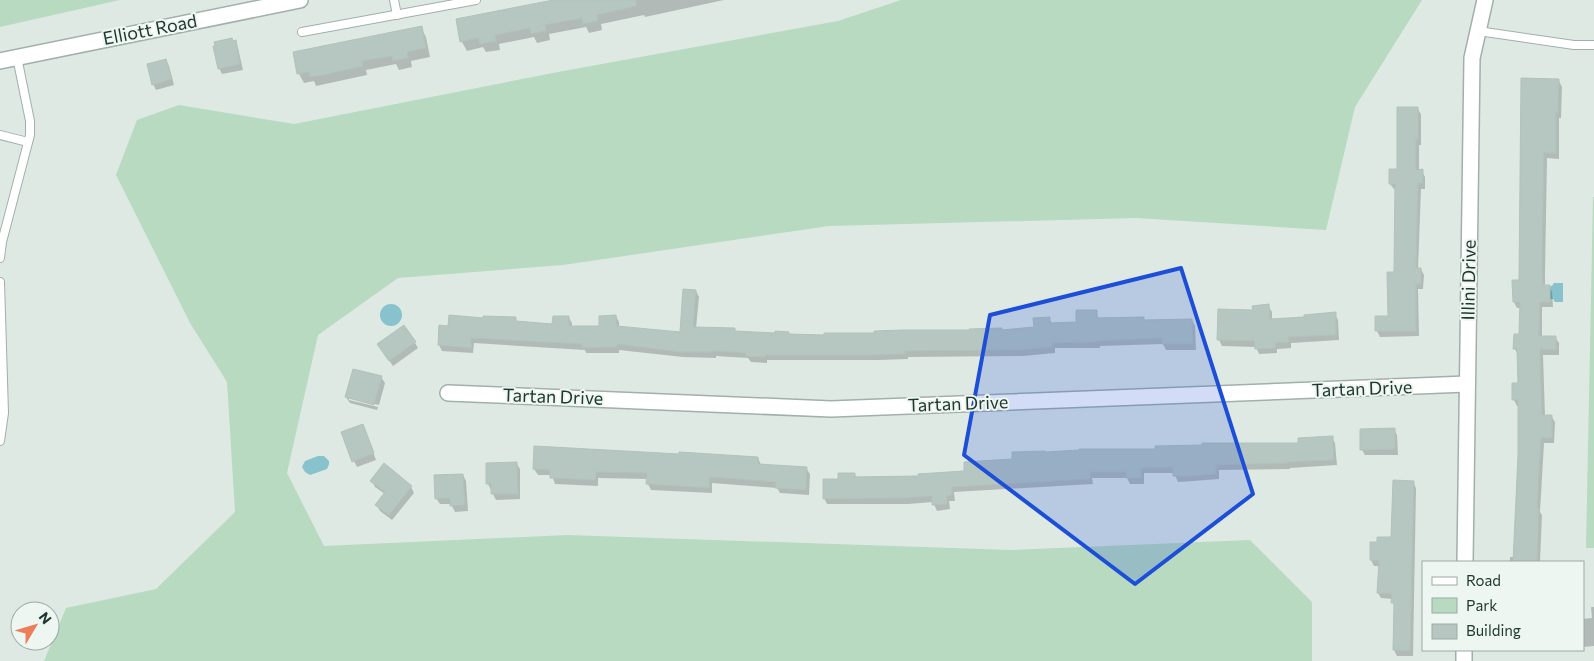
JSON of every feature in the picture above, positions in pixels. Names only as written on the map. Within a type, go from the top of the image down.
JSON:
[{"type":"street","name":"Elliott Road","points":[[0,60],[300,0]]},
{"type":"street","name":"Illini Drive","points":[[1465,561],[1472,58],[1485,0]]},
{"type":"street","name":"Tartan Drive","points":[[448,393],[831,409],[1467,384]]},
{"type":"lane","points":[[394,0],[397,15]]},
{"type":"lane","points":[[302,32],[476,0]]},
{"type":"lane","points":[[1478,31],[1574,45],[1594,45]]},
{"type":"lane","points":[[0,258],[2,242],[30,135],[30,121],[17,57]]},
{"type":"lane","points":[[0,136],[28,142]]},
{"type":"lane","points":[[0,282],[4,413],[0,442]]},
{"type":"highlighted area","points":[[1181,268],[1253,494],[1135,584],[964,455],[990,315]]},
{"type":"green space","points":[[0,0],[120,0],[0,27]]},
{"type":"green space","points":[[901,0],[1422,0],[1355,107],[1326,230],[1136,218],[829,226],[563,265],[398,278],[318,335],[287,473],[324,546],[567,535],[1011,550],[1250,540],[1312,602],[1312,661],[44,661],[48,651],[60,651],[60,622],[66,608],[156,589],[235,512],[227,382],[190,323],[116,175],[137,120],[179,105],[294,124],[558,72],[838,21]]},
{"type":"green space","points":[[1593,197],[1594,548],[1586,548]]},
{"type":"water","points":[[1554,283],[1563,283],[1563,302],[1555,302],[1553,299],[1550,299],[1550,286]]},
{"type":"water","points":[[391,304],[399,307],[402,315],[399,323],[391,326],[383,323],[380,315],[383,307]]},
{"type":"water","points":[[318,456],[324,456],[329,461],[327,469],[310,475],[305,472],[302,467],[305,461]]},
{"type":"building","points":[[553,0],[636,0],[636,6],[597,15],[598,21],[583,24],[582,18],[545,25],[546,31],[531,34],[530,28],[495,35],[496,41],[480,44],[478,38],[460,42],[456,19]]},
{"type":"building","points":[[422,26],[426,48],[407,52],[408,58],[393,61],[392,56],[362,61],[363,66],[324,75],[310,77],[309,72],[297,74],[293,52]]},
{"type":"building","points":[[232,38],[233,41],[236,40],[240,64],[218,69],[213,46],[215,46],[214,42]]},
{"type":"building","points":[[166,59],[172,79],[152,85],[147,64]]},
{"type":"building","points":[[1521,78],[1559,79],[1558,112],[1556,112],[1556,153],[1544,153],[1542,267],[1543,285],[1550,285],[1550,302],[1540,302],[1539,336],[1556,336],[1556,350],[1540,349],[1542,415],[1552,415],[1552,438],[1541,438],[1537,508],[1539,508],[1537,561],[1513,561],[1518,455],[1518,400],[1512,400],[1512,383],[1518,383],[1517,349],[1513,349],[1514,334],[1519,334],[1520,302],[1513,302],[1512,280],[1519,280]]},
{"type":"building","points":[[1397,107],[1418,107],[1416,170],[1423,169],[1423,183],[1418,183],[1416,268],[1421,268],[1421,284],[1416,284],[1416,331],[1375,331],[1375,316],[1388,316],[1387,272],[1394,272],[1395,184],[1389,184],[1389,169],[1397,169]]},
{"type":"building","points":[[683,289],[696,290],[693,327],[735,328],[735,331],[775,333],[775,331],[789,332],[789,334],[824,335],[824,333],[874,333],[874,331],[904,330],[1002,328],[1002,330],[1034,327],[1033,318],[1050,317],[1050,323],[1076,322],[1076,310],[1097,310],[1097,318],[1144,317],[1144,320],[1192,319],[1193,344],[1162,344],[1162,338],[1052,343],[1053,347],[1019,350],[905,351],[905,354],[765,355],[765,357],[746,356],[746,353],[713,351],[679,352],[617,344],[617,347],[582,348],[582,344],[471,338],[471,348],[438,345],[439,325],[448,326],[449,315],[483,318],[483,316],[516,317],[516,321],[552,324],[553,316],[569,316],[569,326],[599,326],[599,316],[616,315],[617,326],[680,332]]},
{"type":"building","points":[[1269,304],[1270,319],[1304,317],[1304,315],[1336,312],[1336,335],[1288,337],[1289,342],[1275,343],[1275,348],[1255,349],[1254,341],[1217,340],[1218,309],[1253,310],[1252,306]]},
{"type":"building","points":[[404,325],[416,342],[389,361],[377,344]]},
{"type":"building","points":[[353,369],[382,376],[374,405],[345,397]]},
{"type":"building","points":[[363,424],[374,453],[352,462],[341,432]]},
{"type":"building","points":[[1395,428],[1395,449],[1360,450],[1360,429]]},
{"type":"building","points":[[1333,436],[1334,460],[1216,465],[1216,474],[1189,476],[1173,476],[1173,467],[1141,468],[1141,478],[1126,478],[1126,472],[1090,472],[1090,479],[952,487],[952,495],[947,496],[947,504],[932,505],[932,496],[823,499],[823,479],[838,479],[838,473],[855,473],[855,477],[918,476],[918,474],[964,471],[964,462],[1012,459],[1012,452],[1079,449],[1155,449],[1155,446],[1202,445],[1202,443],[1298,443],[1298,438]]},
{"type":"building","points":[[534,446],[758,457],[758,464],[807,467],[806,490],[775,488],[776,482],[710,477],[709,488],[646,484],[647,473],[596,472],[595,480],[550,478],[550,470],[533,469]]},
{"type":"building","points":[[517,462],[518,494],[491,494],[491,484],[486,484],[486,463]]},
{"type":"building","points":[[384,463],[412,486],[389,515],[375,505],[385,492],[370,481]]},
{"type":"building","points":[[463,474],[465,505],[450,506],[450,498],[435,499],[434,475]]},
{"type":"building","points":[[1393,480],[1414,481],[1410,651],[1393,650],[1394,603],[1391,603],[1392,594],[1377,593],[1379,561],[1370,560],[1370,542],[1377,542],[1377,537],[1391,537]]}]
